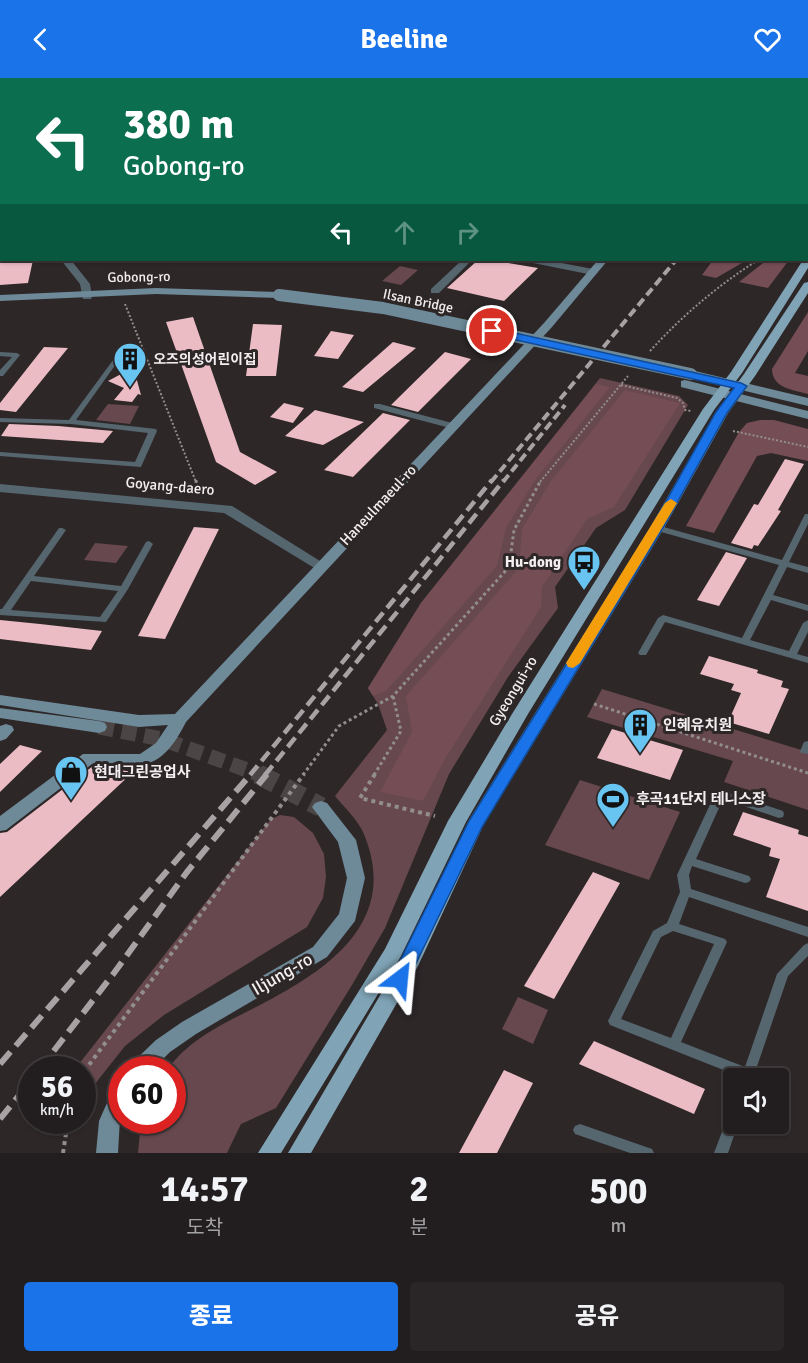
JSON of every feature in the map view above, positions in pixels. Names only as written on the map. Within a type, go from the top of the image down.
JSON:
[{"type":"main road","name":"Haneulmaeul-ro","points":[[0,825],[89,758],[134,763],[158,754],[171,736],[179,718],[548,325],[602,261]]},
{"type":"main road","name":"Gyeongui-ro","points":[[269,1153],[393,953],[457,821],[514,724],[731,390],[807,261]]},
{"type":"main road","name":"Gyeongui-ro","points":[[299,1153],[411,960],[475,825],[657,528],[722,412],[731,390],[808,285]]},
{"type":"main road","name":"Gobong-ro","points":[[0,300],[87,295],[277,298]]},
{"type":"main road","name":"Ilsan Bridge","points":[[277,298],[422,322],[731,390]]},
{"type":"main road","points":[[731,390],[808,402]]},
{"type":"main road","points":[[731,390],[808,414]]},
{"type":"main road","points":[[0,699],[139,721],[179,718]]},
{"type":"main road","points":[[0,713],[99,727]]},
{"type":"main road","name":"Iljung-ro","points":[[153,1056],[189,1028],[320,952],[348,916],[356,878],[347,840],[321,807]]},
{"type":"main road","points":[[106,1153],[108,1134]]},
{"type":"street","points":[[67,261],[85,284],[87,295]]},
{"type":"street","points":[[435,291],[466,261]]},
{"type":"street","points":[[538,261],[593,272]]},
{"type":"street","name":"Goyang-daero","points":[[0,488],[227,509],[321,566]]},
{"type":"lane","points":[[222,78],[232,78]]},
{"type":"lane","points":[[0,354],[16,356],[0,374]]},
{"type":"lane","points":[[71,422],[118,357]]},
{"type":"lane","points":[[377,406],[453,426]]},
{"type":"lane","points":[[0,420],[71,422],[153,431],[138,465],[0,453]]},
{"type":"lane","points":[[745,642],[808,516]]},
{"type":"lane","points":[[657,528],[808,570]]},
{"type":"lane","points":[[3,612],[63,530]]},
{"type":"lane","points":[[3,612],[103,620],[124,589],[149,544]]},
{"type":"lane","points":[[29,578],[124,589]]},
{"type":"lane","points":[[767,596],[808,608]]},
{"type":"lane","points":[[643,653],[663,618],[808,660]]},
{"type":"lane","points":[[792,655],[808,623]]},
{"type":"lane","points":[[729,1068],[614,1021],[657,934],[672,926],[686,892],[683,875],[720,794],[779,814]]},
{"type":"lane","points":[[689,861],[745,879]]},
{"type":"lane","points":[[686,892],[808,932]]},
{"type":"lane","points":[[672,926],[721,942],[674,1045]]},
{"type":"lane","points":[[751,1068],[783,974],[808,948]]},
{"type":"lane","points":[[580,1130],[647,1153]]},
{"type":"lane","points":[[720,1153],[727,1134]]},
{"type":"path","points":[[644,359],[681,317],[725,281],[756,261]]},
{"type":"path","points":[[125,304],[196,477],[197,495]]},
{"type":"path","points":[[96,1056],[339,726],[393,696],[509,567],[514,530],[540,482],[629,375]]},
{"type":"path","points":[[621,385],[677,398],[683,403],[685,410],[691,411]]},
{"type":"path","points":[[733,431],[808,447]]},
{"type":"path","points":[[393,696],[401,731],[360,798],[435,816]]},
{"type":"path","points":[[594,704],[808,773]]},
{"type":"path","points":[[63,1153],[64,1134]]},
{"type":"shaded area","points":[[712,261],[745,261],[716,278],[702,275]]},
{"type":"shaded area","points":[[766,261],[788,261],[768,288],[739,282]]},
{"type":"shaded area","points":[[400,266],[418,270],[401,285],[382,281]]},
{"type":"shaded area","points":[[808,312],[808,351],[795,373],[808,376],[808,394],[779,384],[772,369]]},
{"type":"shaded area","points":[[600,378],[679,396],[688,405],[625,510],[596,528],[555,587],[558,608],[508,677],[449,774],[385,928],[276,1108],[241,1124],[227,1153],[138,1153],[140,1134],[186,1134],[186,1056],[179,1056],[210,1032],[311,975],[333,958],[352,938],[366,916],[373,891],[372,863],[363,832],[335,796],[387,730],[378,704],[368,688],[421,603]]},
{"type":"shaded area","points":[[596,384],[610,387],[535,480],[506,528],[497,566],[386,691],[373,696],[368,688],[421,603]]},
{"type":"shaded area","points":[[625,390],[680,403],[614,507],[587,519],[542,587],[541,607],[446,757],[423,801],[380,792],[412,732],[406,696],[519,568],[522,529],[551,481]]},
{"type":"shaded area","points":[[108,404],[139,406],[130,424],[96,420]]},
{"type":"shaded area","points":[[774,420],[808,429],[808,461],[771,453],[757,456],[714,533],[686,526],[739,432],[747,423]]},
{"type":"shaded area","points":[[95,543],[128,546],[116,563],[84,560]]},
{"type":"shaded area","points":[[602,689],[808,752],[808,810],[724,782],[733,761],[587,717]]},
{"type":"shaded area","name":"후곡11단지 테니스장","points":[[580,780],[680,812],[649,880],[545,845]]},
{"type":"shaded area","points":[[280,815],[294,817],[313,833],[324,854],[326,877],[323,898],[307,927],[164,1015],[125,1046],[117,1056],[108,1056],[108,1067],[96,1083],[96,1056],[85,1056],[270,820]]},
{"type":"shaded area","points":[[518,997],[548,1010],[533,1044],[502,1029]]},
{"type":"building","points":[[0,261],[33,261],[28,283],[0,285]]},
{"type":"building","points":[[477,261],[496,261],[538,268],[504,301],[447,288]]},
{"type":"building","points":[[193,317],[240,452],[277,472],[255,485],[216,462],[166,322]]},
{"type":"building","points":[[253,324],[282,325],[276,376],[246,376]]},
{"type":"building","points":[[331,331],[354,335],[338,359],[314,356]]},
{"type":"building","points":[[393,342],[416,348],[363,392],[342,387]]},
{"type":"building","points":[[44,347],[68,348],[16,412],[0,410],[0,403]]},
{"type":"building","points":[[445,352],[471,359],[418,412],[391,405]]},
{"type":"building","name":"오즈의성어린이집","points":[[123,373],[132,377],[135,373],[141,395],[138,394],[132,402],[114,400],[124,388],[108,381]]},
{"type":"building","points":[[284,403],[304,408],[293,423],[270,417]]},
{"type":"building","points":[[315,410],[364,422],[323,445],[285,436]]},
{"type":"building","points":[[383,413],[410,420],[353,477],[324,470]]},
{"type":"building","points":[[9,424],[113,431],[103,443],[1,436]]},
{"type":"building","points":[[785,459],[804,464],[778,510],[781,511],[758,546],[754,545],[752,549],[731,543],[754,504],[758,505]]},
{"type":"building","points":[[194,527],[219,529],[165,639],[138,636]]},
{"type":"building","points":[[726,552],[747,558],[719,606],[697,600]]},
{"type":"building","points":[[0,620],[102,631],[91,650],[0,639]]},
{"type":"building","points":[[709,656],[758,670],[757,673],[783,681],[781,687],[789,689],[769,734],[728,722],[741,693],[731,690],[734,684],[700,674]]},
{"type":"building","name":"인혜유치원","points":[[612,729],[683,750],[670,780],[597,758]]},
{"type":"building","points":[[20,745],[42,751],[0,792],[0,764]]},
{"type":"building","name":"현대그린공업사","points":[[93,766],[133,772],[0,897],[0,833],[7,832]]},
{"type":"building","points":[[743,812],[799,830],[798,834],[808,837],[808,911],[766,897],[780,859],[769,856],[771,848],[733,835]]},
{"type":"building","points":[[593,872],[620,883],[554,999],[524,986]]},
{"type":"building","points":[[594,1041],[705,1089],[694,1114],[579,1064]]},
{"type":"building","points":[[504,1070],[533,1083],[497,1153],[459,1153]]},
{"type":"tunnel","points":[[99,727],[162,739],[261,775]]},
{"type":"tunnel","points":[[258,774],[321,807]]},
{"type":"railway","points":[[491,482],[675,261]]},
{"type":"railway","points":[[503,482],[565,405]]},
{"type":"railway","points":[[250,775],[492,480]]},
{"type":"railway","points":[[265,775],[504,480]]},
{"type":"railway","points":[[0,1064],[251,774]]},
{"type":"railway","points":[[50,1056],[114,973],[187,872],[267,774]]},
{"type":"railway","points":[[0,1119],[18,1096]]},
{"type":"slow traffic","points":[[573,663],[671,503]]},
{"type":"place","name":"오즈의성어린이집","points":[[130,388]]},
{"type":"place","name":"Hu-dong","points":[[584,591]]},
{"type":"place","name":"인혜유치원","points":[[640,754]]},
{"type":"place","name":"현대그린공업사","points":[[71,801]]},
{"type":"place","name":"후곡11단지 테니스장","points":[[613,828]]},
{"type":"route","points":[[400,979],[475,825],[657,528],[722,412],[741,386],[492,331]]}]
